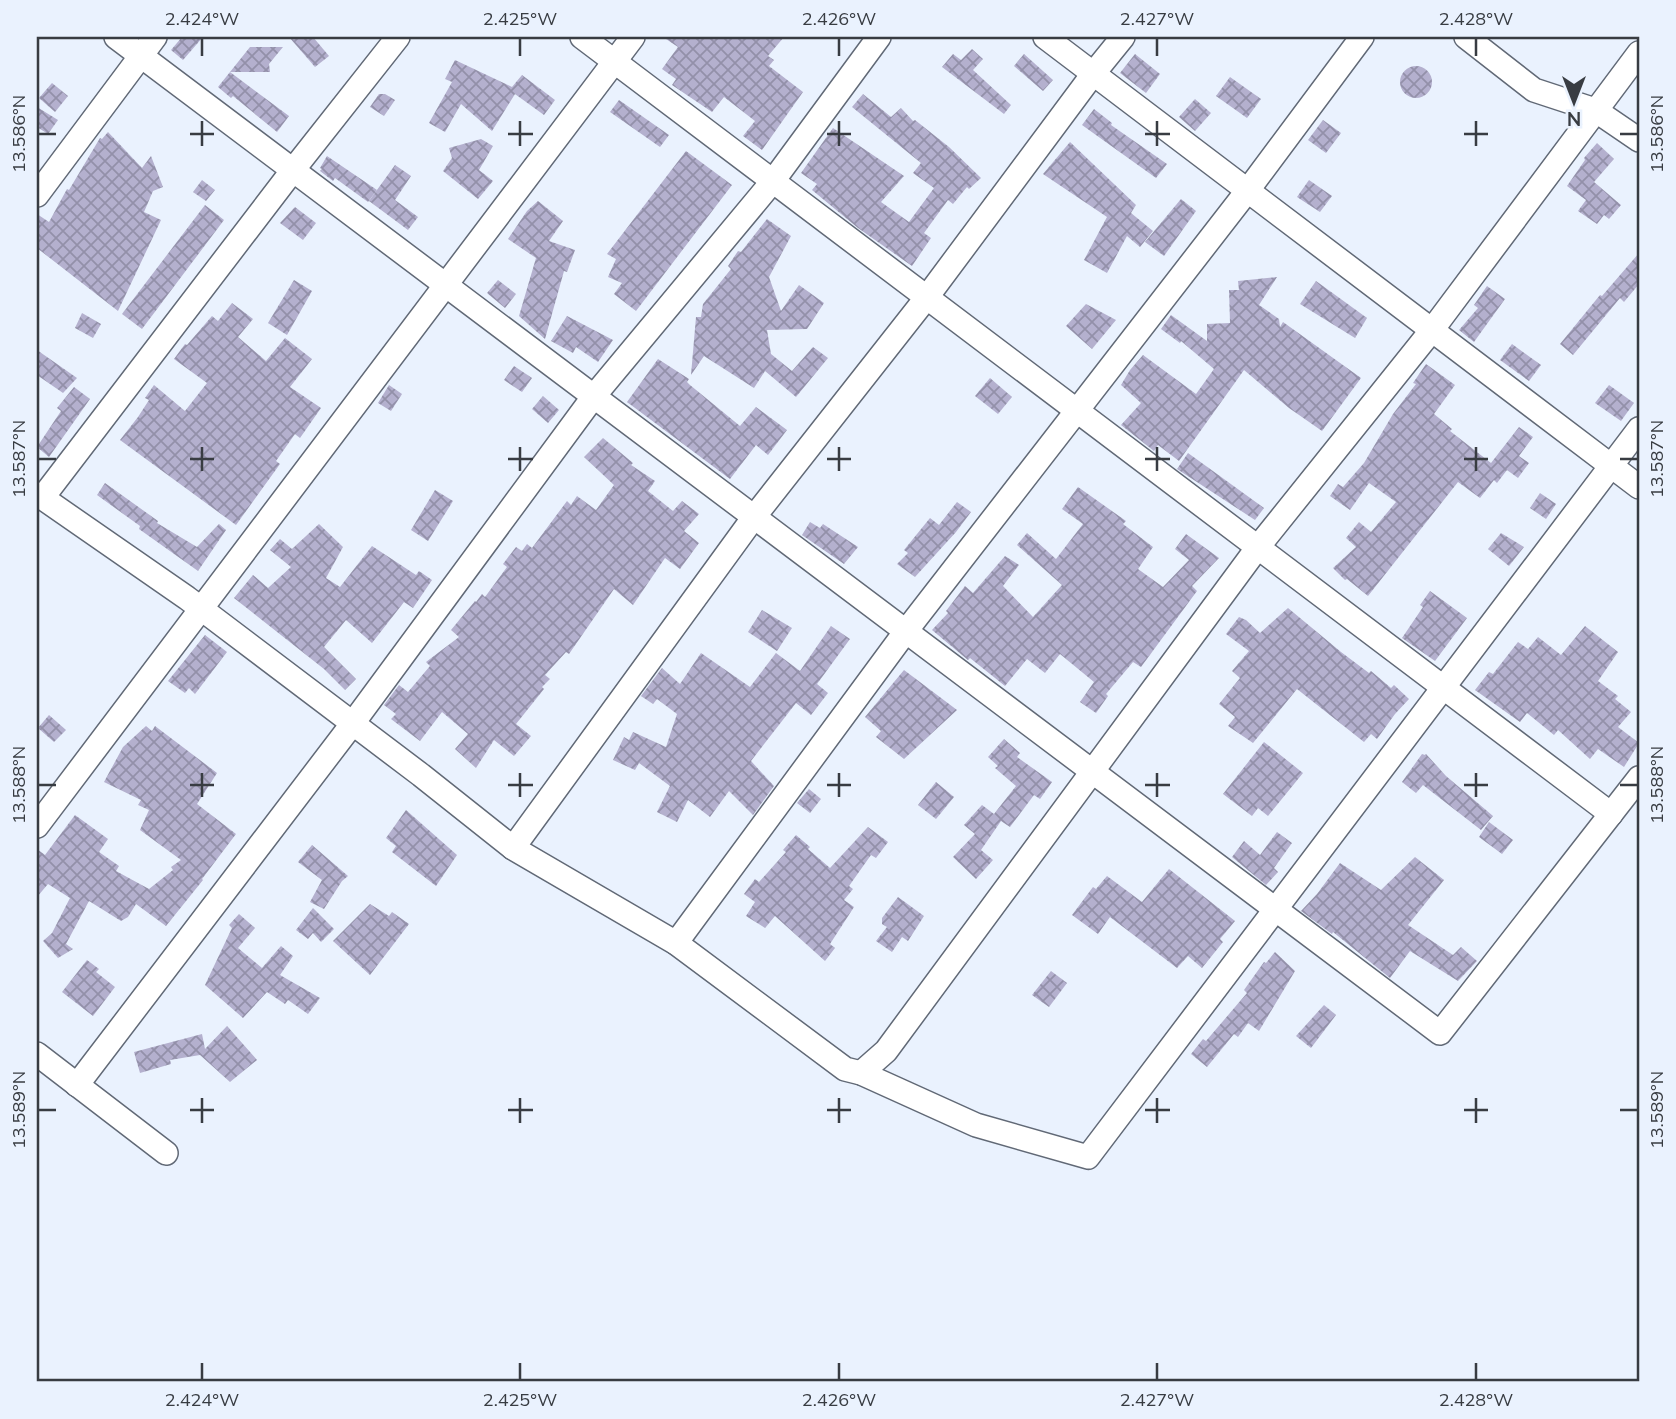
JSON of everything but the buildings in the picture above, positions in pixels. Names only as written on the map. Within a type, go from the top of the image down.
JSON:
[{"type":"street","points":[[116,37],[1440,1033],[1639,778]]},
{"type":"street","points":[[37,195],[155,37]]},
{"type":"street","points":[[398,37],[40,496],[201,609],[513,848],[676,943],[845,1069],[861,1073],[976,1125],[1088,1157],[1639,429]]},
{"type":"street","points":[[582,37],[1611,814]]},
{"type":"street","points":[[37,826],[633,37]]},
{"type":"street","points":[[77,1085],[353,723],[594,396],[773,181],[879,37]]},
{"type":"street","points":[[1045,37],[1639,487]]},
{"type":"street","points":[[513,848],[754,517],[927,297],[1093,74],[1124,37]]},
{"type":"street","points":[[676,943],[906,631],[1248,190],[1362,37]]},
{"type":"street","points":[[1466,37],[1534,90],[1595,110],[1639,140]]},
{"type":"street","points":[[861,1073],[886,1051],[1258,547],[1432,330],[1639,53]]},
{"type":"street","points":[[37,1054],[166,1153]]}]
